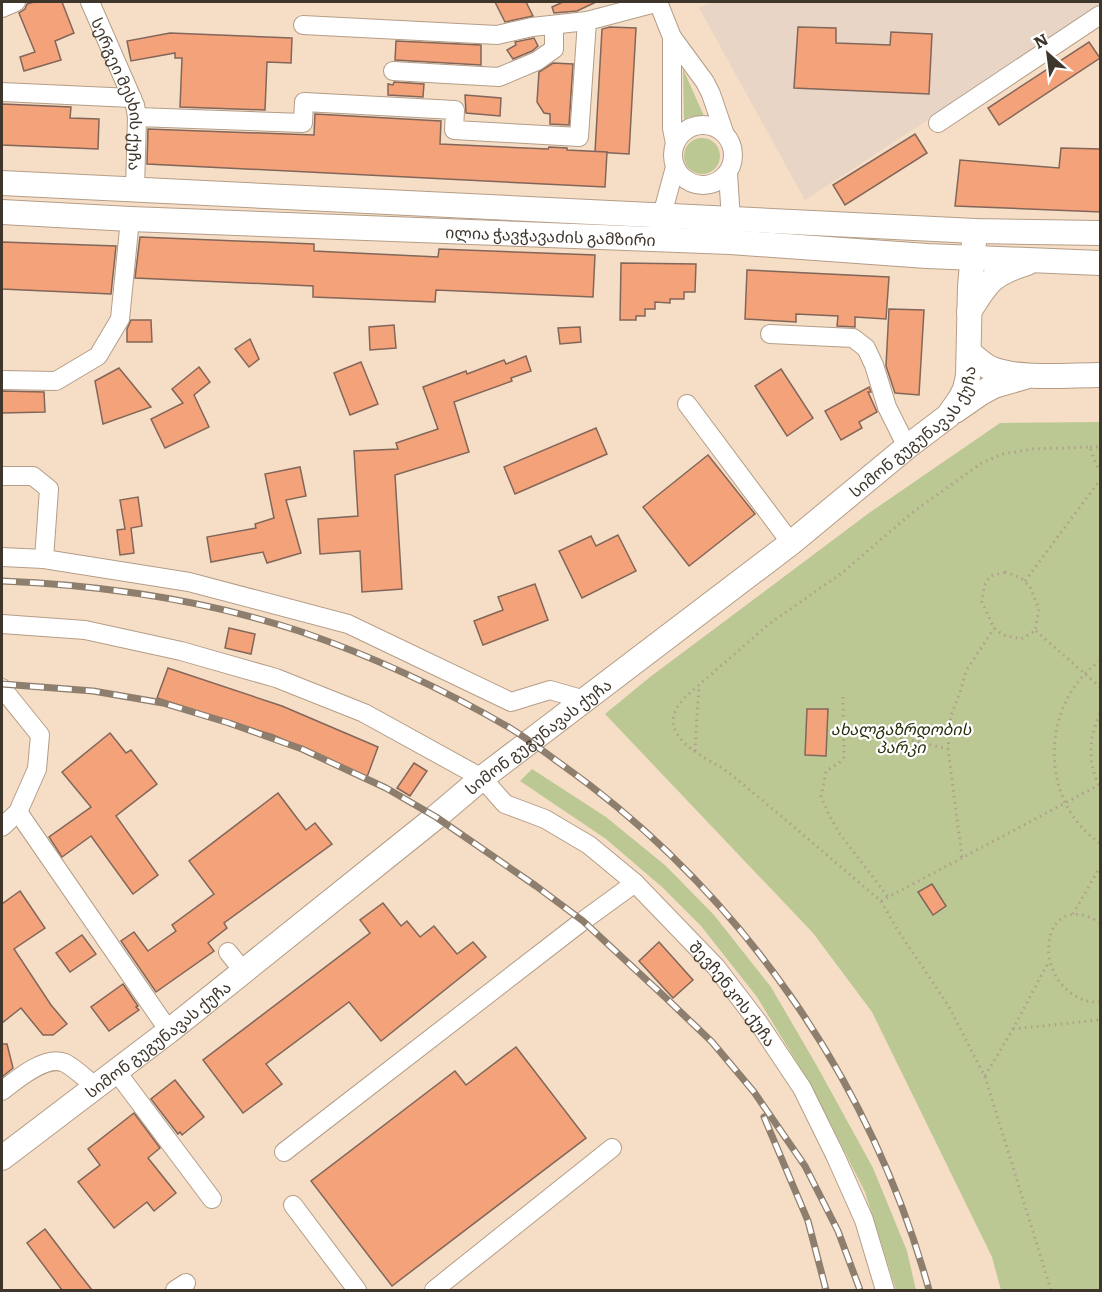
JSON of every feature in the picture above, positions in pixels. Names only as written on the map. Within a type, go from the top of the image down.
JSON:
[{"type":"main road","name":"ილია ჭავჭავაძის გამზირი","points":[[2,183],[663,214],[731,230],[927,256],[1101,263]]},
{"type":"main road","name":"ილია ჭავჭავაძის გამზირი","points":[[2,212],[661,240],[731,230],[1101,233]]},
{"type":"main road","name":"სიმონ გუგუნავას ქუჩა","points":[[4,1151],[96,1087],[169,1031],[482,778],[791,543],[948,416],[965,389],[968,376],[969,312],[975,231]]},
{"type":"main road","points":[[969,312],[983,289],[995,276],[1036,260]]},
{"type":"main road","points":[[969,352],[982,363],[1005,372],[1031,375],[1101,375]]},
{"type":"main road","points":[[948,416],[994,386],[1031,375]]},
{"type":"street","points":[[2,8],[15,2]]},
{"type":"street","name":"სერგეი მესხის ქუჩა","points":[[90,2],[135,105],[135,189]]},
{"type":"street","points":[[303,25],[497,35],[532,27],[587,21],[658,2],[672,37],[705,82],[724,132],[734,151],[733,163],[728,174],[718,182],[706,185],[694,184],[683,178],[675,167],[672,128],[672,37]]},
{"type":"street","points":[[938,123],[1101,15]]},
{"type":"street","points":[[136,117],[303,123],[304,102],[455,110],[454,130],[579,137],[587,21]]},
{"type":"street","points":[[393,71],[498,77],[537,61],[554,49],[554,25]]},
{"type":"street","points":[[2,92],[132,98]]},
{"type":"street","points":[[675,144],[687,129],[696,125],[706,124],[724,132]]},
{"type":"street","points":[[661,240],[663,214],[675,167]]},
{"type":"street","points":[[728,174],[731,230]]},
{"type":"street","points":[[2,380],[56,381],[98,356],[120,319],[130,219]]},
{"type":"street","points":[[770,334],[853,338],[860,343],[866,348],[874,364],[887,407],[907,447]]},
{"type":"street","points":[[687,404],[791,543]]},
{"type":"street","points":[[2,476],[33,476],[49,489],[45,560]]},
{"type":"street","points":[[2,557],[45,560],[189,582],[348,624],[511,702],[550,690],[585,700]]},
{"type":"street","name":"შევჩენკოს ქუჩა","points":[[2,624],[85,630],[181,651],[276,678],[364,713],[482,778],[505,804],[545,819],[589,845],[635,883],[716,967],[758,1022],[802,1088],[864,1220],[885,1290]]},
{"type":"street","points":[[2,688],[40,735],[37,769],[18,812],[2,827]]},
{"type":"street","points":[[18,812],[169,1031]]},
{"type":"street","points":[[284,1152],[635,883]]},
{"type":"street","points":[[228,952],[244,972]]},
{"type":"street","points":[[2,1091],[39,1065],[52,1061],[64,1063],[96,1087]]},
{"type":"street","points":[[116,1071],[212,1199]]},
{"type":"street","points":[[434,1290],[612,1148]]},
{"type":"street","points":[[293,1205],[357,1290]]},
{"type":"path","points":[[1090,447],[1101,471]]},
{"type":"path","points":[[1052,1290],[985,1077],[948,1005],[881,901],[727,771],[688,747],[680,738],[673,723],[674,710],[684,698],[769,624],[842,573],[913,512],[983,462],[1003,454],[1033,449],[1101,447]]},
{"type":"path","points":[[1025,581],[1101,480]]},
{"type":"path","points":[[1005,572],[1021,578],[1030,587],[1039,609],[1035,631],[1021,639],[1003,635],[994,628],[982,602],[984,586],[990,576],[1005,572]]},
{"type":"path","points":[[962,858],[948,749],[951,715],[966,671],[994,628]]},
{"type":"path","points":[[1035,631],[1101,687]]},
{"type":"path","points":[[1101,662],[1086,674],[1063,707],[1054,746],[1054,765],[1058,785],[1066,803],[1084,830],[1101,843]]},
{"type":"path","points":[[695,751],[699,686]]},
{"type":"path","points":[[843,697],[843,757],[839,763],[826,771],[821,797],[840,834],[888,897]]},
{"type":"path","points":[[881,901],[1100,786],[1093,770],[1091,755],[1092,739],[1101,714]]},
{"type":"path","points":[[842,724],[948,749]]},
{"type":"path","points":[[1073,914],[1101,867]]},
{"type":"path","points":[[1101,923],[1079,914],[1068,915],[1059,920],[1052,930],[1048,944],[1056,977],[1062,984],[1079,999],[1101,1002]]},
{"type":"path","points":[[985,1077],[1050,959]]},
{"type":"path","points":[[1013,1029],[1101,1020]]},
{"type":"shaded area","points":[[711,2],[1099,2],[1100,8],[805,200],[699,8]]},
{"type":"green space","points":[[683,69],[704,116],[689,117],[684,120]]},
{"type":"green space","points":[[702,138],[715,143],[720,156],[715,169],[702,174],[689,169],[684,156],[689,143]]},
{"type":"green space","name":"ახალგაზრდობის პარკი","points":[[1100,422],[1100,1290],[1001,1290],[992,1257],[872,1012],[813,933],[605,714],[650,677],[869,513],[1000,423]]},
{"type":"green space","points":[[532,769],[606,817],[666,866],[714,915],[771,987],[873,1168],[907,1251],[916,1290],[896,1290],[865,1192],[812,1087],[757,997],[701,926],[662,887],[606,839],[520,781]]},
{"type":"building","points":[[62,2],[74,33],[55,41],[61,60],[24,71],[20,57],[35,52],[19,13],[25,9],[27,4]]},
{"type":"building","points":[[495,2],[526,2],[533,16],[505,22]]},
{"type":"building","points":[[563,2],[596,2],[577,11],[554,13],[552,7]]},
{"type":"building","points":[[798,27],[836,28],[836,43],[890,45],[891,32],[932,34],[929,94],[794,88]]},
{"type":"building","points":[[636,28],[629,154],[595,152],[602,29]]},
{"type":"building","points":[[170,33],[292,38],[291,63],[267,62],[265,110],[180,107],[182,58],[175,58],[175,53],[131,61],[127,41]]},
{"type":"building","points":[[534,38],[538,46],[513,59],[507,50],[516,45],[515,42]]},
{"type":"building","points":[[396,41],[481,45],[481,65],[395,60]]},
{"type":"building","points":[[1089,42],[1100,58],[999,125],[988,108]]},
{"type":"building","points":[[553,63],[573,64],[569,125],[550,124],[550,114],[544,113],[537,102],[539,72]]},
{"type":"building","points":[[394,82],[424,84],[423,97],[388,95],[388,84],[393,85]]},
{"type":"building","points":[[465,95],[501,98],[500,116],[466,113]]},
{"type":"building","points":[[2,104],[71,107],[70,118],[99,119],[98,149],[2,145]]},
{"type":"building","points":[[315,114],[441,121],[440,144],[548,149],[549,147],[607,152],[605,187],[147,164],[148,129],[314,135]]},
{"type":"building","points":[[915,134],[927,153],[845,205],[833,185]]},
{"type":"building","points":[[1061,148],[1101,149],[1101,212],[955,206],[960,160],[1059,168]]},
{"type":"building","points":[[140,237],[314,244],[314,251],[438,257],[439,249],[595,255],[593,297],[436,290],[435,302],[313,297],[313,286],[135,278]]},
{"type":"building","points":[[2,242],[116,246],[111,294],[2,289]]},
{"type":"building","points":[[621,263],[696,264],[695,292],[684,292],[684,299],[670,299],[670,303],[655,302],[655,309],[645,309],[645,316],[636,316],[636,320],[620,320]]},
{"type":"building","points":[[747,270],[889,277],[886,319],[855,317],[855,327],[837,326],[838,316],[796,314],[796,322],[745,319]]},
{"type":"building","points":[[889,309],[924,310],[919,395],[895,393],[886,366]]},
{"type":"building","points":[[131,320],[151,320],[152,342],[127,342],[127,329]]},
{"type":"building","points":[[394,325],[396,348],[370,350],[369,327]]},
{"type":"building","points":[[580,327],[581,342],[560,344],[558,328]]},
{"type":"building","points":[[250,339],[259,359],[249,367],[235,349]]},
{"type":"building","points":[[526,356],[531,371],[511,378],[512,381],[454,402],[469,452],[395,475],[402,589],[362,592],[360,551],[320,554],[318,519],[358,516],[354,451],[398,449],[396,443],[438,429],[423,387],[466,371],[467,374],[504,360],[506,364]]},
{"type":"building","points":[[361,362],[378,404],[350,415],[334,373]]},
{"type":"building","points":[[199,367],[210,382],[194,395],[209,427],[165,448],[151,419],[183,403],[172,389]]},
{"type":"building","points":[[119,368],[151,407],[103,424],[95,381]]},
{"type":"building","points":[[781,369],[813,418],[787,436],[755,386]]},
{"type":"building","points":[[869,387],[871,392],[868,392],[877,412],[859,422],[862,428],[841,440],[825,411]]},
{"type":"building","points":[[2,391],[44,392],[45,412],[2,413]]},
{"type":"building","points":[[596,428],[607,454],[515,494],[504,467]]},
{"type":"building","points":[[708,455],[755,514],[689,566],[643,507]]},
{"type":"building","points":[[300,467],[306,496],[286,500],[301,553],[267,563],[263,552],[211,562],[207,537],[256,528],[255,524],[274,518],[265,474]]},
{"type":"building","points":[[138,497],[142,526],[131,528],[134,553],[120,555],[117,530],[125,529],[120,500]]},
{"type":"building","points":[[618,535],[636,571],[582,598],[559,551],[591,536],[596,546]]},
{"type":"building","points":[[535,584],[548,620],[483,645],[474,621],[503,610],[498,597]]},
{"type":"building","points":[[229,628],[255,634],[251,654],[225,648]]},
{"type":"building","points":[[168,668],[282,706],[378,747],[367,777],[273,735],[157,698]]},
{"type":"building","points":[[807,709],[828,709],[826,756],[805,755]]},
{"type":"building","points":[[110,733],[126,753],[131,750],[157,784],[116,816],[158,875],[133,894],[91,836],[62,857],[49,837],[91,807],[62,772]]},
{"type":"building","points":[[414,763],[427,771],[410,796],[397,788]]},
{"type":"building","points":[[278,793],[306,830],[315,823],[332,844],[224,923],[227,928],[208,943],[214,951],[156,992],[121,941],[134,932],[148,951],[176,931],[172,925],[214,894],[189,861]]},
{"type":"building","points":[[932,884],[946,906],[933,915],[918,892]]},
{"type":"building","points":[[20,891],[45,928],[14,949],[51,1005],[67,1024],[53,1035],[43,1035],[21,1008],[2,1023],[2,904]]},
{"type":"building","points":[[383,903],[401,926],[407,921],[420,937],[434,926],[457,954],[473,942],[486,957],[381,1041],[349,1002],[266,1064],[282,1084],[243,1113],[203,1060],[370,933],[360,920]]},
{"type":"building","points":[[82,935],[96,954],[70,972],[56,953]]},
{"type":"building","points":[[659,942],[693,980],[673,998],[639,961]]},
{"type":"building","points":[[123,984],[139,1010],[109,1031],[91,1007]]},
{"type":"building","points":[[2,1044],[7,1044],[13,1068],[2,1077]]},
{"type":"building","points":[[516,1047],[586,1138],[392,1286],[311,1181],[455,1071],[466,1085]]},
{"type":"building","points":[[175,1080],[204,1117],[182,1135],[180,1132],[178,1134],[151,1099]]},
{"type":"building","points":[[134,1113],[160,1148],[148,1158],[176,1193],[154,1211],[147,1202],[114,1228],[78,1182],[100,1165],[88,1149]]},
{"type":"building","points":[[45,1229],[92,1290],[62,1290],[27,1243]]},
{"type":"railway","points":[[2,581],[77,586],[152,596],[227,611],[299,631],[380,662],[459,700],[510,728],[561,764],[626,814],[686,870],[741,931],[790,996],[834,1065],[872,1137],[904,1212],[929,1290]]},
{"type":"railway","points":[[2,684],[93,691],[163,703],[302,749],[386,788],[436,817],[536,886],[583,921],[667,999],[712,1042],[754,1092],[805,1166],[838,1231],[860,1290]]},
{"type":"railway","points":[[764,1117],[808,1221],[826,1290]]}]
